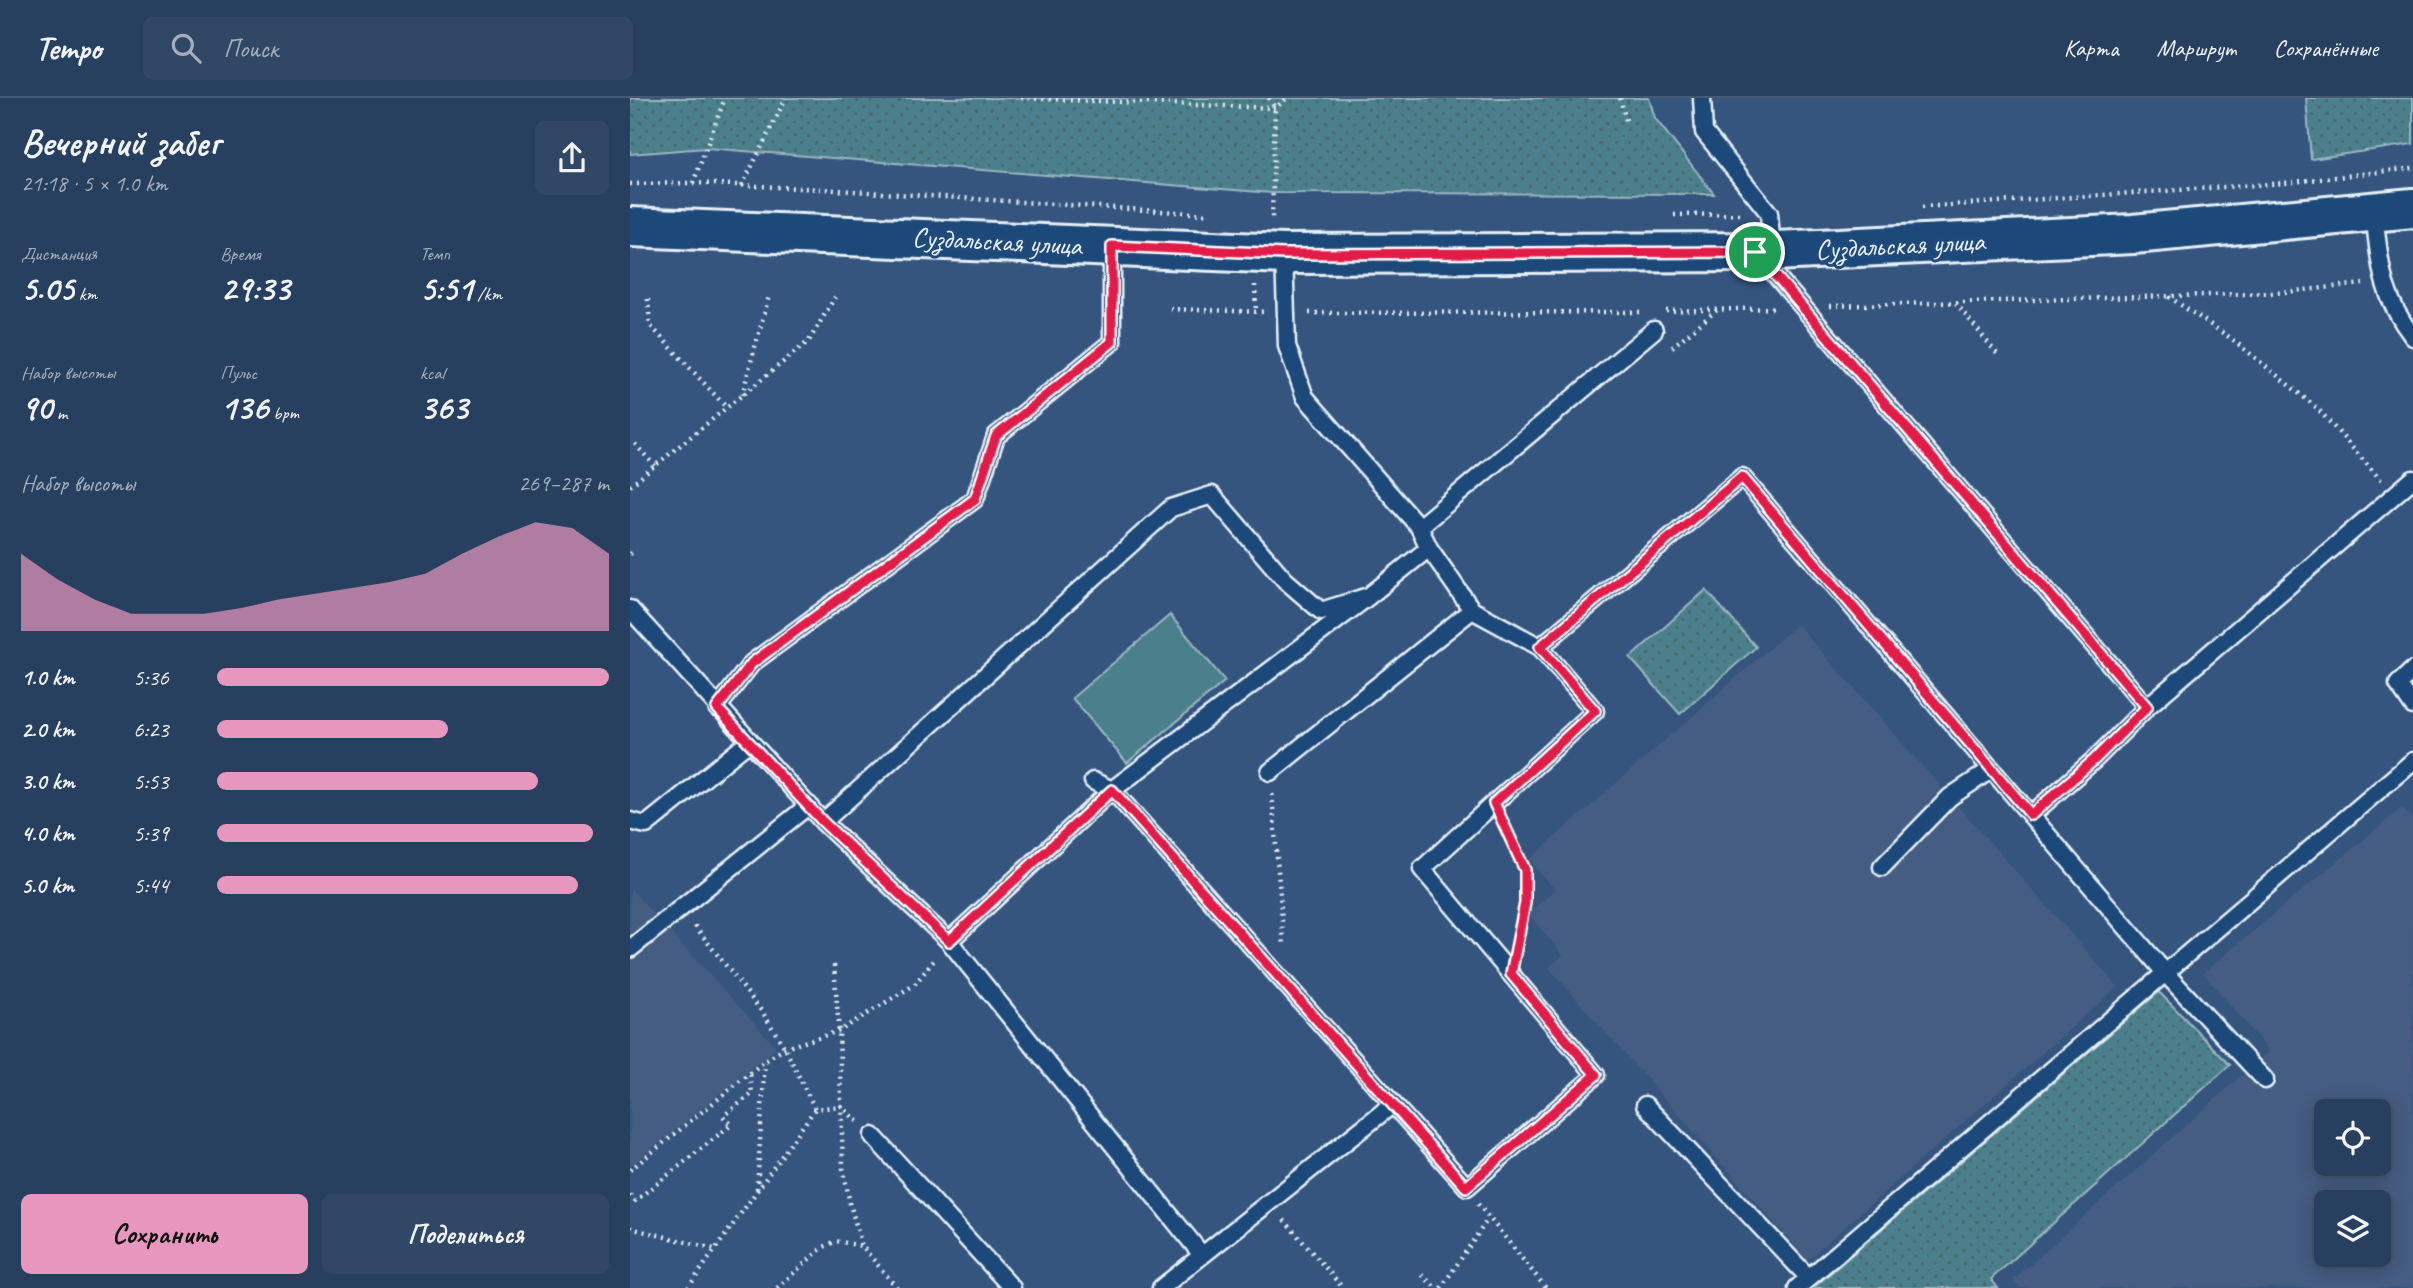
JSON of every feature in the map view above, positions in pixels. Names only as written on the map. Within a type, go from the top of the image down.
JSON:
[{"type":"street","name":"Суздальская улица","points":[[630,227],[1112,246],[1285,236],[1764,251],[2133,234],[2413,208]]},
{"type":"lane","points":[[1702,98],[1704,132],[1769,214],[1764,251],[2147,707]]},
{"type":"lane","points":[[2374,212],[2383,282],[2394,312],[2413,337]]},
{"type":"lane","points":[[1093,781],[1112,790],[1466,1187],[1596,1075],[1422,869],[1595,711],[1540,647],[1472,610],[1429,548],[1419,527],[1305,397],[1287,345],[1285,236]]},
{"type":"lane","points":[[717,708],[752,663],[975,499],[996,436],[1112,342],[1112,246]]},
{"type":"lane","points":[[1419,527],[1654,330]]},
{"type":"lane","points":[[1540,647],[1742,477],[2167,975],[2265,1080]]},
{"type":"lane","points":[[2031,815],[2094,760],[2147,707],[2394,495],[2411,484]]},
{"type":"lane","points":[[823,822],[1171,508],[1212,495],[1284,580],[1321,611],[1369,596]]},
{"type":"lane","points":[[949,941],[1112,790],[1429,548]]},
{"type":"lane","points":[[630,609],[823,822],[949,941],[1202,1255]]},
{"type":"lane","points":[[1270,772],[1472,610]]},
{"type":"lane","points":[[2413,670],[2398,684],[2413,706]]},
{"type":"lane","points":[[630,821],[646,825],[749,742]]},
{"type":"lane","points":[[1645,1105],[1803,1283],[2167,975],[2413,761]]},
{"type":"lane","points":[[1882,867],[1950,797],[1993,769]]},
{"type":"lane","points":[[630,949],[809,805]]},
{"type":"lane","points":[[1161,1288],[1393,1104]]},
{"type":"lane","points":[[873,1136],[1012,1288]]},
{"type":"path","points":[[693,184],[725,98]]},
{"type":"path","points":[[742,186],[786,98]]},
{"type":"path","points":[[1021,98],[1275,108],[1287,98]]},
{"type":"path","points":[[1269,98],[1275,108],[1272,218],[1285,236]]},
{"type":"path","points":[[1620,98],[1627,124]]},
{"type":"path","points":[[1916,207],[2285,183],[2413,168]]},
{"type":"path","points":[[630,184],[742,186],[1212,214]]},
{"type":"path","points":[[1673,215],[1769,214]]},
{"type":"path","points":[[1263,218],[1272,218]]},
{"type":"path","points":[[742,395],[769,296]]},
{"type":"path","points":[[2168,296],[2232,339],[2317,408],[2394,495]]},
{"type":"path","points":[[630,486],[809,341],[835,297]]},
{"type":"path","points":[[648,299],[650,325],[727,408]]},
{"type":"path","points":[[1956,303],[1998,355]]},
{"type":"path","points":[[635,444],[654,466]]},
{"type":"path","points":[[1270,772],[1287,986]]},
{"type":"path","points":[[1494,803],[1525,870],[1525,903],[1511,974]]},
{"type":"path","points":[[682,908],[763,1013],[785,1048],[815,1109]]},
{"type":"path","points":[[630,1170],[785,1048],[839,1031],[914,985],[949,941]]},
{"type":"path","points":[[757,1190],[765,1062]]},
{"type":"path","points":[[630,1195],[635,1201],[730,1125],[723,1116],[752,1094],[750,1073]]},
{"type":"path","points":[[688,1288],[815,1109],[841,1106]]},
{"type":"path","points":[[1466,1187],[1488,1219],[1546,1288]]},
{"type":"path","points":[[1269,1203],[1343,1288]]},
{"type":"path","points":[[1422,1275],[1438,1288],[1488,1219]]},
{"type":"path","points":[[630,1228],[714,1250]]},
{"type":"path","points":[[777,1288],[822,1248],[836,1241],[862,1247]]},
{"type":"shaded area","points":[[1797,624],[2118,987],[1807,1260],[1549,968],[1563,955],[1528,914],[1555,890],[1529,860]]},
{"type":"shaded area","points":[[2402,808],[2413,820],[2413,1288],[2020,1288],[2013,1280],[2269,1051],[2203,973]]},
{"type":"shaded area","points":[[630,888],[777,1048],[630,1166]]},
{"type":"green space","points":[[630,98],[1649,98],[1655,118],[1714,194],[1272,193],[706,148],[630,154]]},
{"type":"green space","points":[[2306,98],[2413,98],[2413,144],[2311,159]]},
{"type":"green space","points":[[1706,590],[1756,647],[1680,714],[1630,658]]},
{"type":"green space","points":[[1170,615],[1225,681],[1127,763],[1072,698]]},
{"type":"green space","points":[[2159,992],[2230,1065],[1991,1279],[1998,1288],[1813,1288]]},
{"type":"route","points":[[1112,246],[1284,254],[1755,252],[2147,707],[2094,760],[2031,815],[1742,477],[1578,612],[1540,647],[1595,711],[1494,803],[1525,870],[1525,903],[1511,974],[1596,1075],[1466,1187],[1112,790],[949,941],[823,822],[717,708],[752,663],[975,499],[996,436],[1112,342],[1112,246]]}]
